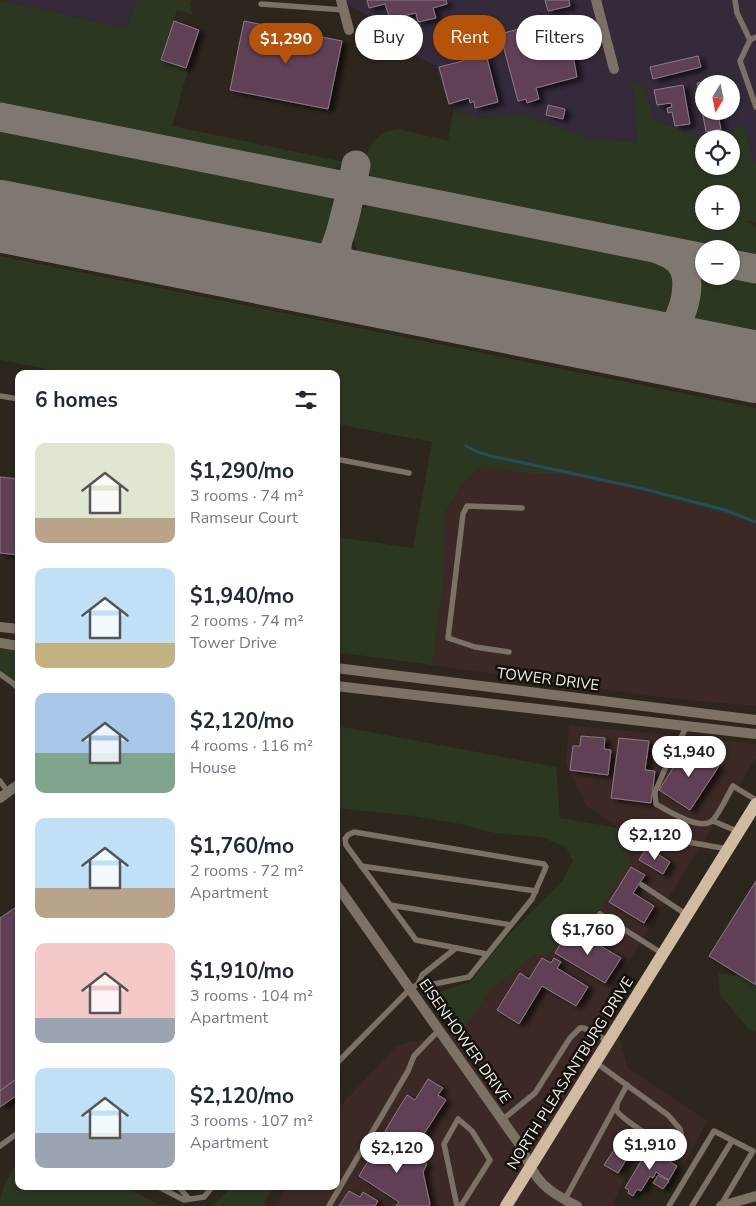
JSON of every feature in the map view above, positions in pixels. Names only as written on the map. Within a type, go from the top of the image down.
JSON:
[{"type":"main road","name":"NORTH PLEASANTBURG DRIVE","points":[[506,1206],[756,804]]},
{"type":"street","points":[[596,0],[614,69]]},
{"type":"street","points":[[342,5],[349,30]]},
{"type":"street","points":[[0,627],[15,629]]},
{"type":"street","points":[[0,643],[15,645]]},
{"type":"street","name":"TOWER DRIVE","points":[[340,668],[756,720]]},
{"type":"street","name":"TOWER DRIVE","points":[[340,686],[756,734]]},
{"type":"street","points":[[4,795],[15,787]]},
{"type":"street","name":"EISENHOWER DRIVE","points":[[340,889],[414,986],[439,1030],[522,1148],[530,1168],[542,1184],[577,1206]]},
{"type":"street","points":[[721,1206],[756,1196]]},
{"type":"lane","points":[[734,0],[737,12],[753,38],[740,61],[756,107]]},
{"type":"lane","points":[[261,4],[342,5]]},
{"type":"lane","points":[[0,396],[15,398]]},
{"type":"lane","points":[[340,460],[409,473]]},
{"type":"lane","points":[[509,652],[475,647],[448,638],[463,514],[467,506],[522,508]]},
{"type":"lane","points":[[0,674],[3,674],[15,685]]},
{"type":"lane","points":[[687,726],[655,792],[656,804],[684,820],[704,824],[713,821],[739,832]]},
{"type":"lane","points":[[0,781],[4,795]]},
{"type":"lane","points":[[713,821],[733,786],[756,800]]},
{"type":"lane","points":[[414,986],[469,977],[532,899],[546,867],[544,864],[354,832],[345,839],[346,845],[416,940],[487,954]]},
{"type":"lane","points":[[647,835],[728,849]]},
{"type":"lane","points":[[361,866],[536,891]]},
{"type":"lane","points":[[642,885],[687,915]]},
{"type":"lane","points":[[390,905],[512,924]]},
{"type":"lane","points":[[600,914],[662,954]]},
{"type":"lane","points":[[340,1060],[414,986],[422,975],[456,948]]},
{"type":"lane","points":[[502,1120],[535,1093],[570,1038],[580,1028],[584,1028],[608,1041]]},
{"type":"lane","points":[[340,1187],[408,1071],[414,1056],[439,1030]]},
{"type":"lane","points":[[595,1062],[668,1115],[680,1129],[682,1138],[680,1142],[676,1145],[667,1144],[644,1132],[620,1115],[616,1110],[617,1106]]},
{"type":"lane","points":[[564,1199],[627,1085]]},
{"type":"lane","points":[[457,1206],[444,1144],[458,1119],[472,1131],[490,1160],[461,1206]]},
{"type":"lane","points":[[669,1206],[714,1131],[753,1152],[721,1206]]},
{"type":"lane","points":[[0,1146],[15,1135]]},
{"type":"lane","points":[[692,1206],[732,1142]]},
{"type":"lane","points":[[165,1190],[184,1200],[204,1197],[210,1190]]},
{"type":"lane","points":[[181,1190],[189,1199]]},
{"type":"lane","points":[[329,1206],[338,1190]]},
{"type":"shaded area","points":[[1,0],[137,0],[126,28]]},
{"type":"shaded area","points":[[344,0],[756,0],[756,166],[742,123],[734,130],[695,130],[695,134],[654,120],[641,83],[631,81],[636,104],[638,142],[589,138],[521,114],[479,118],[453,111],[454,105],[448,105],[437,67],[423,59],[423,15],[367,15],[350,6]]},
{"type":"shaded area","points":[[480,467],[532,474],[573,475],[634,486],[669,499],[756,523],[756,706],[667,698],[432,665],[444,577],[444,515],[461,486]]},
{"type":"shaded area","points":[[569,725],[756,744],[756,758],[608,994],[628,1068],[707,1121],[685,1163],[640,1141],[612,1206],[276,1206],[285,1190],[340,1190],[340,1107],[397,1045],[463,1031],[490,991],[534,954],[549,956],[570,922],[619,828],[586,805],[566,763]]},
{"type":"green space","points":[[0,0],[126,28],[137,0],[195,0],[189,1],[193,15],[177,10],[160,61],[188,70],[172,126],[344,162],[333,170],[0,105]]},
{"type":"green space","points":[[631,81],[642,83],[654,120],[695,134],[695,175],[740,175],[740,130],[734,130],[742,123],[756,166],[756,222],[747,221],[756,227],[756,260],[740,257],[740,240],[695,240],[695,248],[380,184],[372,177],[366,160],[368,151],[373,143],[379,136],[388,131],[399,129],[448,141],[453,111],[479,118],[521,114],[589,138],[637,142],[636,104]]},
{"type":"green space","points":[[0,128],[314,190],[331,198],[332,223],[321,246],[0,181]]},
{"type":"green space","points":[[369,204],[384,205],[659,259],[672,269],[676,276],[677,291],[673,306],[670,314],[358,253],[351,232],[353,220]]},
{"type":"green space","points":[[0,256],[756,408],[756,523],[669,499],[634,486],[573,475],[532,474],[480,467],[461,486],[444,515],[444,577],[432,665],[340,653],[340,538],[413,548],[432,442],[340,425],[340,370],[52,370],[0,360]]},
{"type":"green space","points":[[740,276],[756,281],[756,332],[692,319],[692,308],[698,285],[740,285]]},
{"type":"green space","points":[[0,649],[15,650],[15,681],[0,675]]},
{"type":"green space","points":[[340,727],[556,767],[560,818],[619,828],[630,862],[602,907],[583,928],[570,923],[549,956],[534,954],[490,991],[463,1031],[431,995],[471,981],[501,943],[562,881],[573,861],[566,847],[541,837],[495,833],[461,824],[414,816],[340,808]]},
{"type":"green space","points":[[718,973],[743,976],[756,986],[756,1032],[748,1028],[720,995]]},
{"type":"green space","points":[[15,1165],[15,1190],[130,1190],[156,1203],[171,1206],[0,1206],[4,1186]]},
{"type":"green space","points":[[229,1190],[271,1190],[263,1206],[212,1206]]},
{"type":"building","points":[[367,0],[446,0],[447,4],[433,8],[435,15],[433,15],[433,19],[423,21],[423,15],[416,15],[416,13],[389,15],[385,4],[369,8]]},
{"type":"building","points":[[545,0],[569,0],[570,6],[548,11]]},
{"type":"building","points":[[174,21],[199,30],[186,68],[161,60]]},
{"type":"building","points":[[244,21],[342,41],[328,109],[230,90]]},
{"type":"building","points":[[516,30],[516,60],[574,60],[577,77],[536,88],[539,99],[527,103],[526,99],[518,101],[506,56],[506,32]]},
{"type":"building","points":[[698,56],[701,67],[653,79],[650,67]]},
{"type":"building","points":[[488,60],[498,102],[475,108],[474,101],[470,103],[469,98],[449,104],[439,67],[463,61]]},
{"type":"building","points":[[683,85],[690,124],[675,126],[672,112],[668,113],[667,108],[672,107],[671,103],[657,105],[654,90]]},
{"type":"building","points":[[548,105],[565,109],[563,119],[546,115]]},
{"type":"building","points":[[704,120],[719,120],[721,129],[706,130]]},
{"type":"building","points":[[0,477],[15,479],[15,555],[0,553]]},
{"type":"building","points":[[581,736],[605,738],[604,749],[611,750],[608,775],[570,770],[573,746],[580,746]]},
{"type":"building","points":[[619,738],[649,741],[645,770],[655,771],[651,803],[611,798]]},
{"type":"building","points":[[687,746],[719,766],[690,810],[659,790]]},
{"type":"building","points":[[647,847],[670,862],[663,874],[639,860]]},
{"type":"building","points":[[631,867],[645,875],[633,893],[654,906],[644,923],[609,902]]},
{"type":"building","points":[[756,881],[756,985],[709,956]]},
{"type":"building","points":[[15,908],[15,1080],[0,1091],[0,918]]},
{"type":"building","points":[[570,928],[621,958],[605,983],[555,953]]},
{"type":"building","points":[[542,958],[551,963],[554,958],[561,962],[557,968],[588,987],[576,1006],[542,986],[519,1024],[497,1010],[520,973],[529,979]]},
{"type":"building","points":[[428,1079],[443,1088],[438,1095],[446,1100],[414,1149],[385,1131],[407,1095],[415,1100]]},
{"type":"building","points":[[15,1080],[15,1097],[0,1107],[0,1091]]},
{"type":"building","points":[[384,1135],[427,1164],[423,1172],[429,1206],[396,1206],[399,1202],[359,1176]]},
{"type":"building","points":[[624,1135],[632,1140],[627,1149],[618,1144]]},
{"type":"building","points":[[618,1144],[631,1152],[618,1173],[604,1165]]},
{"type":"building","points":[[648,1149],[677,1166],[669,1180],[656,1172],[653,1178],[650,1176],[641,1191],[637,1189],[633,1196],[625,1188]]},
{"type":"building","points":[[658,1175],[669,1181],[663,1189],[653,1183]]},
{"type":"building","points":[[349,1191],[360,1197],[363,1192],[378,1201],[375,1206],[339,1206]]},
{"type":"waterway","points":[[466,446],[491,456],[640,488],[725,510],[756,522]]},
{"type":"taxiway","points":[[0,117],[695,256]]},
{"type":"taxiway","points":[[294,275],[316,272],[323,268],[329,260],[340,235],[356,165]]},
{"type":"taxiway","points":[[337,244],[339,266],[349,281],[362,289]]},
{"type":"taxiway","points":[[637,344],[655,343],[667,335],[674,328],[679,318],[686,296],[686,275],[683,267],[676,258],[658,249]]},
{"type":"taxiway","points":[[740,266],[756,269]]},
{"type":"taxiway","points":[[738,364],[756,361]]},
{"type":"runway","points":[[0,216],[756,367]]}]
